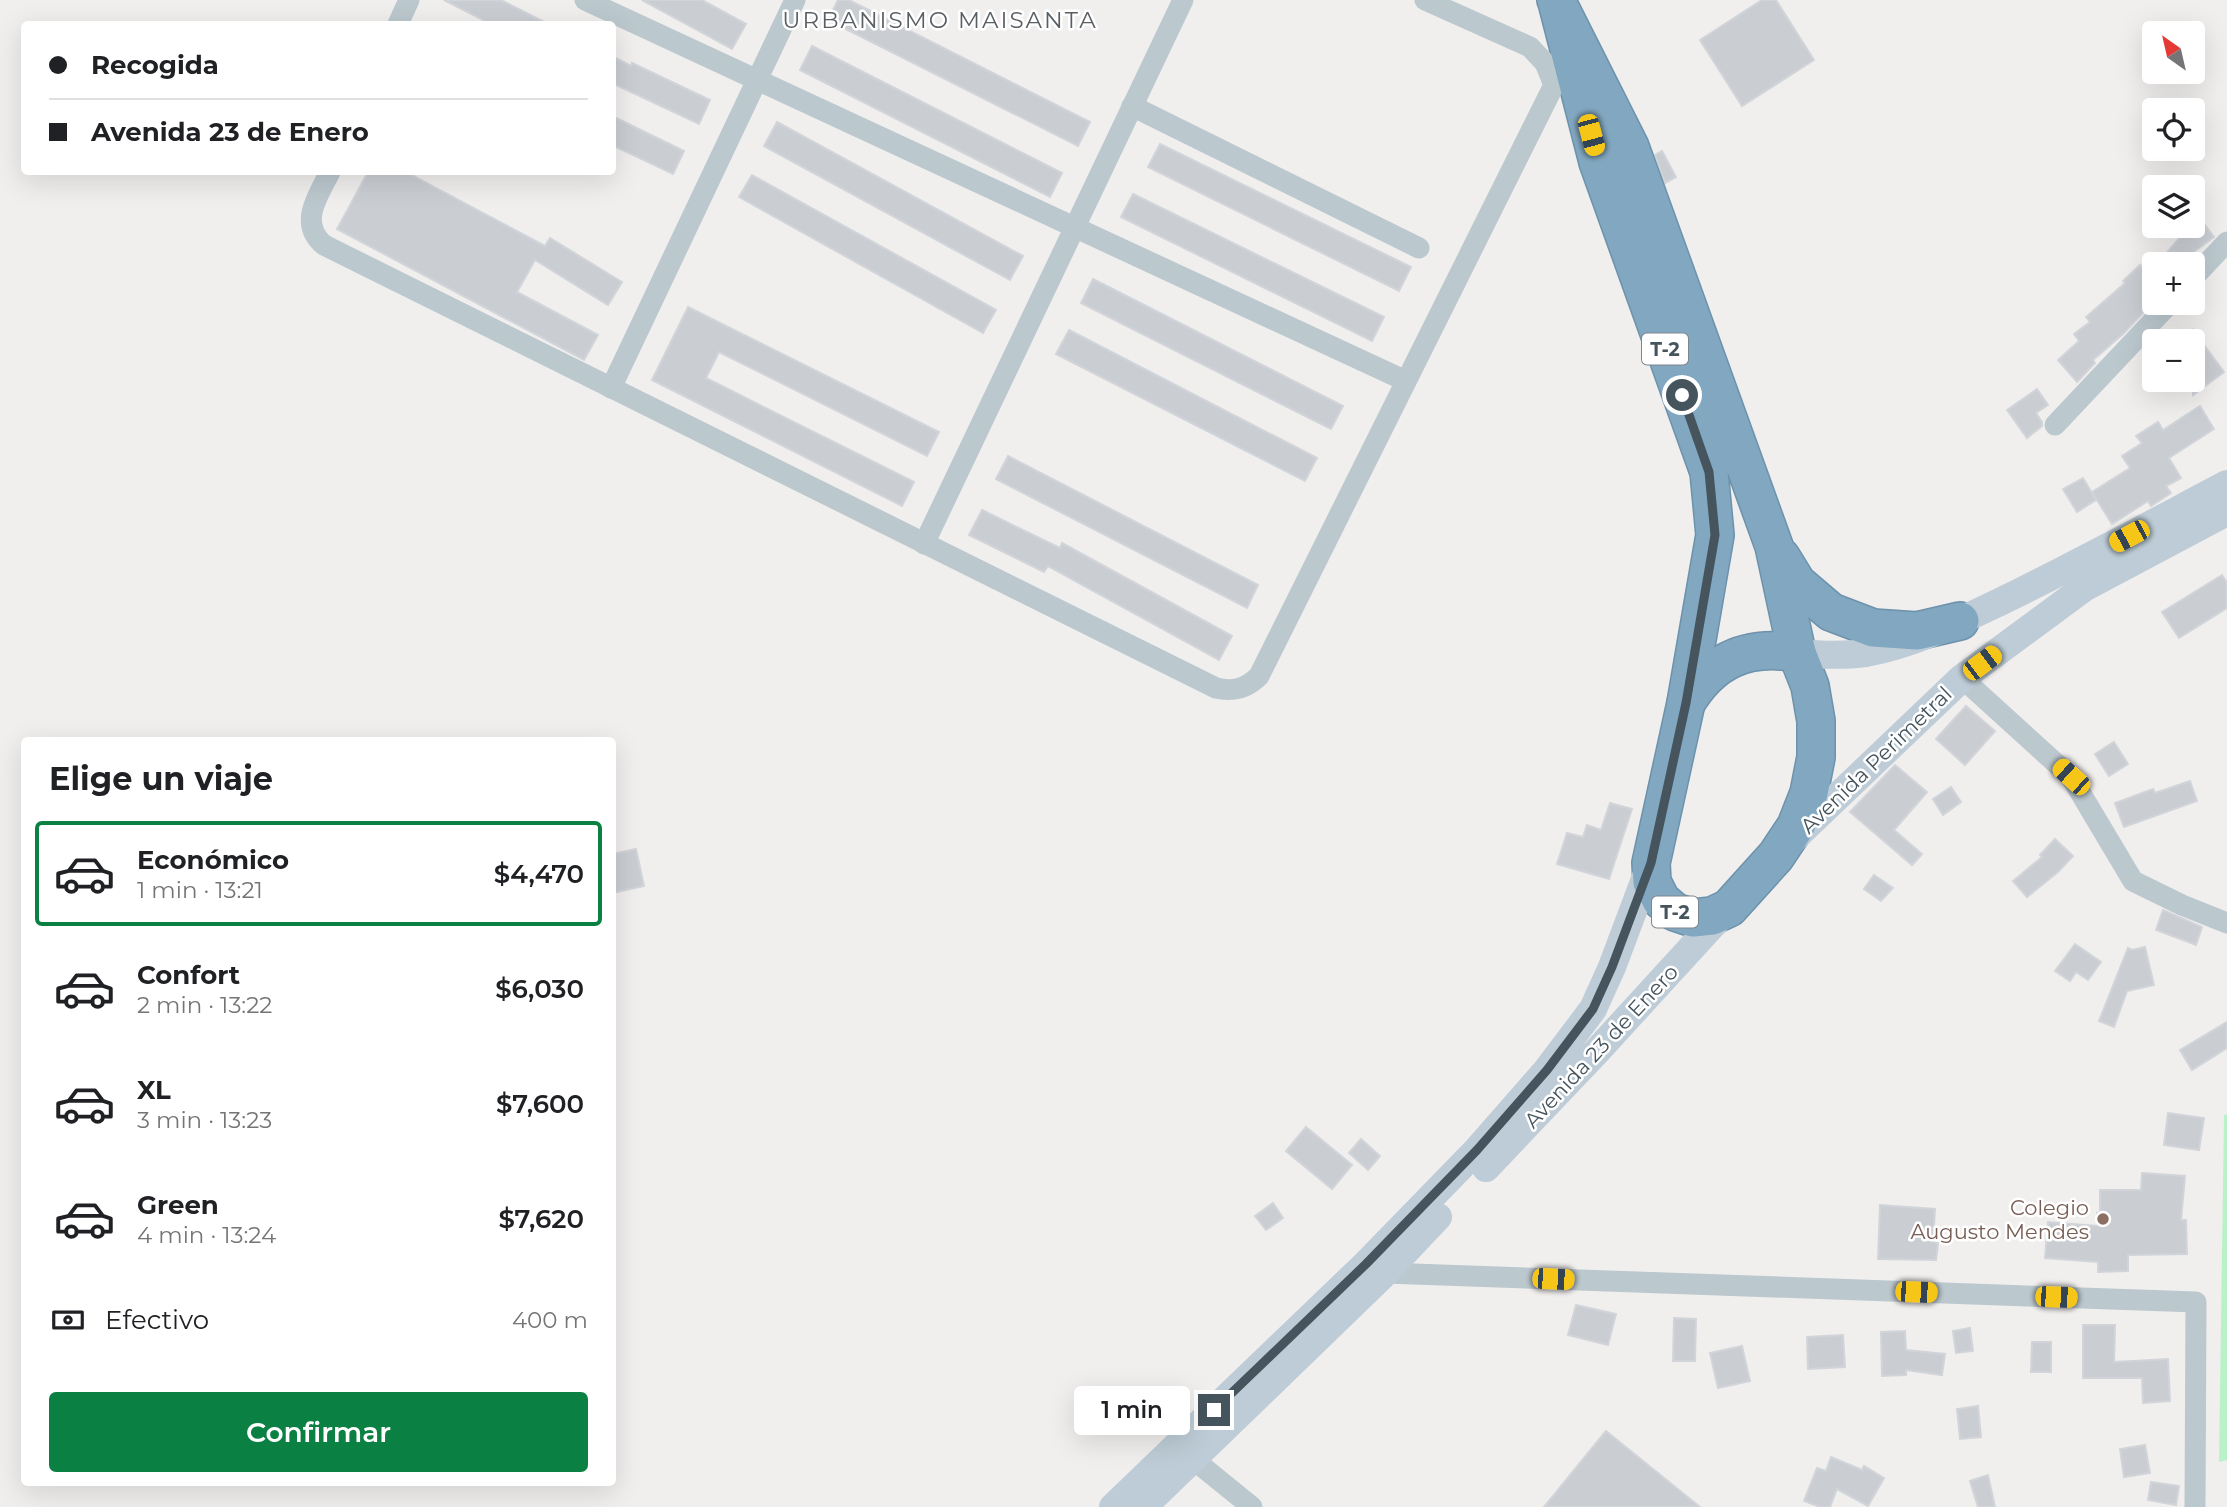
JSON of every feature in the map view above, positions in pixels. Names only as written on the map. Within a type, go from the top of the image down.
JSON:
[{"type":"highway","name":"T-2","points":[[1557,1],[1630,147],[1774,545],[1797,653],[1810,686],[1816,721],[1816,757],[1809,793],[1800,815],[1776,856],[1729,908],[1712,916],[1693,918],[1675,912],[1661,900],[1652,883],[1651,863],[1686,703],[1715,535],[1709,472],[1598,162],[1557,1]]},
{"type":"highway","name":"T-2","points":[[1774,545],[1797,583],[1831,611],[1872,628],[1917,631],[1960,621]]},
{"type":"highway","name":"T-2","points":[[1686,703],[1705,676],[1732,658],[1764,650],[1797,653]]},
{"type":"main road","points":[[1797,653],[1828,656],[1866,653],[1901,644],[1960,621],[2227,484]]},
{"type":"main road","name":"Avenida Perimetral","points":[[1776,856],[1962,678],[2084,588],[2227,512]]},
{"type":"main road","name":"Avenida 23 de Enero","points":[[1113,1507],[1366,1264],[1477,1150],[1547,1070],[1593,1009],[1612,967],[1651,863]]},
{"type":"main road","name":"Avenida 23 de Enero","points":[[1143,1507],[1385,1273],[1598,1051],[1729,908]]},
{"type":"street","points":[[399,21],[409,0]]},
{"type":"street","points":[[585,0],[1406,381]]},
{"type":"street","points":[[611,388],[795,0]]},
{"type":"street","points":[[925,544],[1183,0]]},
{"type":"street","points":[[329,175],[310,214],[312,229],[324,245],[1216,688],[1225,690],[1244,687],[1259,676],[1554,85],[1545,63],[1530,47],[1425,0]]},
{"type":"street","points":[[1132,106],[1419,248]]},
{"type":"street","points":[[2205,265],[2227,242]]},
{"type":"street","points":[[2054,425],[2159,315]]},
{"type":"street","points":[[1962,678],[2071,777],[2133,881],[2227,923]]},
{"type":"street","points":[[1385,1273],[2196,1302],[2195,1507]]},
{"type":"street","points":[[1193,1459],[1252,1507]]},
{"type":"green space","points":[[2227,1114],[2227,1460],[2219,1462],[2224,1115]]},
{"type":"building","points":[[444,0],[501,0],[542,21],[485,21]]},
{"type":"building","points":[[642,0],[702,0],[746,24],[732,49]]},
{"type":"building","points":[[838,0],[849,0],[1090,122],[1078,146],[828,20]]},
{"type":"building","points":[[1762,0],[1776,0],[1814,60],[1742,106],[1700,40]]},
{"type":"building","points":[[812,46],[1062,173],[1050,197],[800,70]]},
{"type":"building","points":[[616,58],[710,100],[699,124],[616,85]]},
{"type":"building","points":[[616,118],[684,151],[673,174],[616,147]]},
{"type":"building","points":[[777,122],[1023,256],[1010,280],[764,146]]},
{"type":"building","points":[[1160,144],[1411,267],[1399,291],[1148,167]]},
{"type":"building","points":[[1662,151],[1676,177],[1665,183],[1655,155]]},
{"type":"building","points":[[366,175],[412,175],[545,246],[550,238],[622,282],[608,305],[535,260],[517,292],[598,335],[584,360],[337,229]]},
{"type":"building","points":[[752,175],[996,310],[983,333],[739,197]]},
{"type":"building","points":[[1133,194],[1384,317],[1372,341],[1121,217]]},
{"type":"building","points":[[2205,225],[2214,237],[2194,252],[2167,252],[2180,238],[2205,238]]},
{"type":"building","points":[[2140,265],[2142,267],[2142,314],[2093,360],[2095,363],[2077,382],[2058,360],[2079,341],[2074,334],[2090,322],[2086,317],[2125,283],[2123,281]]},
{"type":"building","points":[[1093,279],[1343,406],[1331,429],[1081,303]]},
{"type":"building","points":[[688,307],[939,432],[927,456],[719,352],[706,378],[914,482],[902,506],[652,380]]},
{"type":"building","points":[[1069,330],[1317,458],[1305,481],[1056,354]]},
{"type":"building","points":[[2205,346],[2224,372],[2205,386]]},
{"type":"building","points":[[2037,389],[2048,405],[2036,413],[2042,426],[2027,438],[2007,410]]},
{"type":"building","points":[[2200,406],[2214,429],[2169,458],[2181,478],[2166,486],[2171,493],[2151,506],[2148,501],[2112,524],[2092,492],[2130,468],[2122,456],[2142,443],[2136,436],[2158,422],[2163,430]]},
{"type":"building","points":[[1008,456],[1258,585],[1247,608],[996,479]]},
{"type":"building","points":[[2083,478],[2096,500],[2077,512],[2063,489]]},
{"type":"building","points":[[982,510],[1060,548],[1062,543],[1232,636],[1219,660],[1048,566],[1044,572],[969,535]]},
{"type":"building","points":[[2222,575],[2227,583],[2227,608],[2179,638],[2162,612]]},
{"type":"building","points":[[1966,706],[1995,731],[1965,765],[1936,739]]},
{"type":"building","points":[[2114,742],[2128,764],[2109,776],[2095,754]]},
{"type":"building","points":[[1895,765],[1927,792],[1894,830],[1922,854],[1912,865],[1850,812]]},
{"type":"building","points":[[2190,781],[2197,801],[2124,827],[2115,803],[2153,789],[2155,793]]},
{"type":"building","points":[[1951,787],[1961,802],[1943,815],[1933,799]]},
{"type":"building","points":[[1610,803],[1632,809],[1609,879],[1557,864],[1567,833],[1583,837],[1587,825],[1601,830]]},
{"type":"building","points":[[2055,839],[2073,856],[2027,897],[2013,881],[2042,857],[2040,855]]},
{"type":"building","points":[[636,849],[644,886],[616,892],[616,853]]},
{"type":"building","points":[[1874,875],[1893,888],[1881,901],[1864,889]]},
{"type":"building","points":[[2163,910],[2202,927],[2196,945],[2156,930]]},
{"type":"building","points":[[2075,944],[2101,962],[2088,980],[2076,972],[2070,981],[2055,971]]},
{"type":"building","points":[[2145,947],[2154,985],[2127,991],[2114,1027],[2099,1021],[2128,948],[2132,950]]},
{"type":"building","points":[[2227,1022],[2227,1048],[2192,1070],[2180,1050]]},
{"type":"building","points":[[2168,1113],[2204,1118],[2199,1150],[2164,1145]]},
{"type":"building","points":[[1306,1127],[1352,1165],[1332,1189],[1286,1151]]},
{"type":"building","points":[[1361,1139],[1380,1156],[1368,1170],[1349,1153]]},
{"type":"building","points":[[2142,1173],[2185,1176],[2181,1220],[2186,1220],[2187,1254],[2128,1255],[2128,1271],[2098,1272],[2098,1262],[2045,1258],[2048,1222],[2098,1226],[2100,1190],[2141,1190]]},
{"type":"building","points":[[1273,1203],[1283,1218],[1266,1230],[1255,1216]]},
{"type":"building","points":[[1880,1205],[1935,1209],[1933,1242],[1938,1243],[1936,1260],[1878,1259]]},
{"type":"building","points":[[1576,1305],[1616,1314],[1608,1345],[1568,1335]]},
{"type":"building","points":[[1674,1318],[1696,1319],[1695,1361],[1673,1361]]},
{"type":"building","points":[[2083,1325],[2115,1325],[2114,1362],[2168,1359],[2170,1401],[2143,1403],[2142,1378],[2083,1378]]},
{"type":"building","points":[[1970,1328],[1973,1351],[1956,1353],[1953,1331]]},
{"type":"building","points":[[1905,1331],[1906,1350],[1945,1354],[1942,1375],[1906,1370],[1906,1375],[1882,1376],[1881,1332]]},
{"type":"building","points":[[1843,1335],[1845,1367],[1808,1369],[1807,1337]]},
{"type":"building","points":[[2032,1342],[2051,1342],[2051,1372],[2031,1372]]},
{"type":"building","points":[[1742,1346],[1750,1381],[1718,1388],[1710,1353]]},
{"type":"building","points":[[1978,1406],[1981,1437],[1960,1439],[1957,1409]]},
{"type":"building","points":[[1606,1431],[1700,1507],[1544,1507]]},
{"type":"building","points":[[2145,1445],[2150,1473],[2124,1477],[2120,1449]]},
{"type":"building","points":[[1831,1457],[1862,1470],[1864,1466],[1884,1478],[1868,1506],[1837,1489],[1830,1507],[1820,1507],[1804,1501],[1817,1468],[1826,1471]]},
{"type":"building","points":[[1988,1475],[1995,1507],[1978,1507],[1970,1481]]},
{"type":"building","points":[[2151,1482],[2179,1486],[2176,1505],[2148,1500]]},
{"type":"place","name":"Colegio Augusto Mendes","points":[[2103,1219]]},
{"type":"district","name":"URBANISMO MAISANTA","points":[[940,20]]},
{"type":"route","points":[[1214,1410],[1366,1264],[1477,1150],[1547,1070],[1593,1009],[1612,967],[1651,863],[1686,703],[1715,535],[1709,472],[1682,395]]}]
